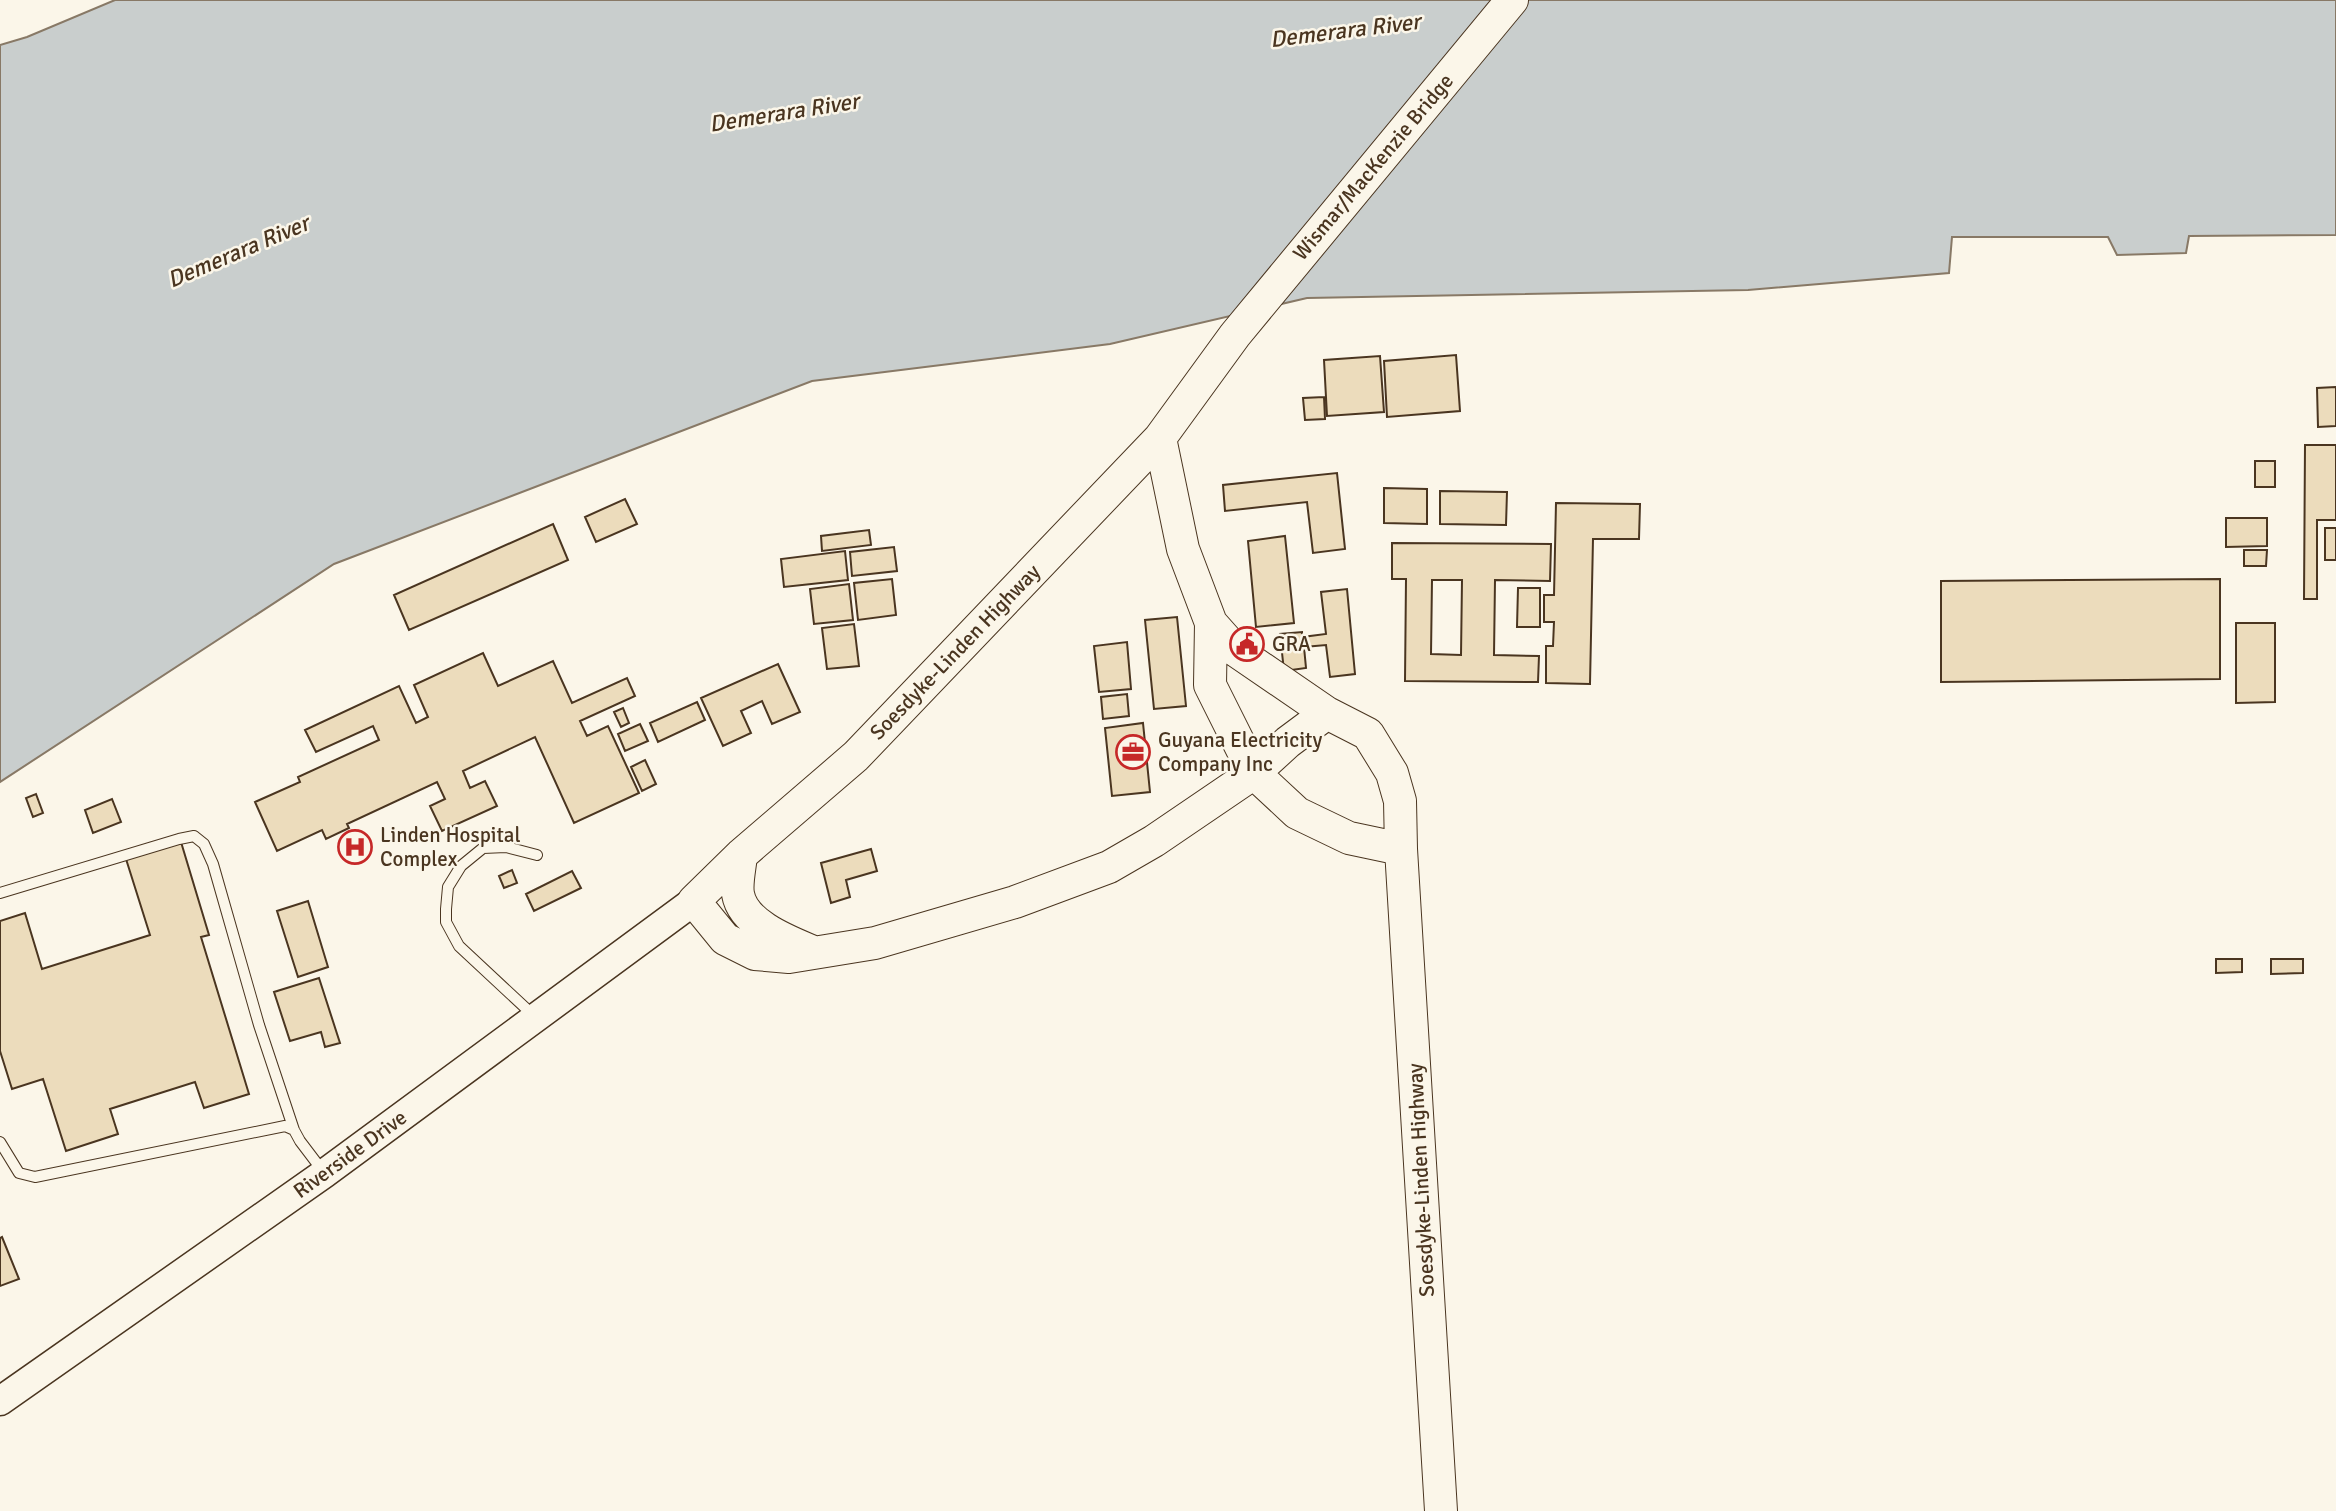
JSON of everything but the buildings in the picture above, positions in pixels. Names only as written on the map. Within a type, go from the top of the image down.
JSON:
[{"type":"main road","name":"Wismar/MacKenzie Bridge","points":[[1235,335],[1512,0]]},
{"type":"main road","name":"Soesdyke-Linden Highway","points":[[694,901],[741,855],[856,756],[1160,438],[1235,335]]},
{"type":"main road","name":"Soesdyke-Linden Highway","points":[[1160,438],[1183,549],[1211,623],[1210,685],[1254,773],[1297,813],[1349,838],[1401,849]]},
{"type":"main road","name":"Soesdyke-Linden Highway","points":[[1211,623],[1236,650],[1327,713],[1368,734],[1392,773],[1400,801],[1441,1511]]},
{"type":"main road","points":[[694,901],[725,939],[755,954],[789,957],[875,943],[1015,902],[1109,867],[1154,841],[1254,773],[1327,713]]},
{"type":"main road","points":[[741,855],[738,895],[747,912],[779,937],[815,953]]},
{"type":"street","name":"Riverside Drive","points":[[0,1401],[325,1173],[694,901]]},
{"type":"lane","points":[[0,893],[179,839],[194,836],[204,844],[213,864],[259,1025],[294,1130],[325,1173]]},
{"type":"lane","points":[[536,1017],[459,946],[446,922],[446,909],[447,887],[461,866],[483,848],[506,847],[537,855]]},
{"type":"lane","points":[[0,1142],[19,1173],[35,1177],[285,1126],[294,1130]]},
{"type":"water","name":"Demerara River","points":[[115,0],[2336,0],[2336,235],[2189,236],[2186,253],[2117,255],[2108,237],[1952,237],[1949,273],[1748,290],[1307,298],[1110,344],[812,381],[334,564],[0,782],[0,45],[27,37]]},
{"type":"place","name":"GRA","points":[[1247,644]]},
{"type":"place","name":"Guyana Electricity Company Inc","points":[[1133,752]]},
{"type":"place","name":"Linden Hospital Complex","points":[[355,847]]}]
